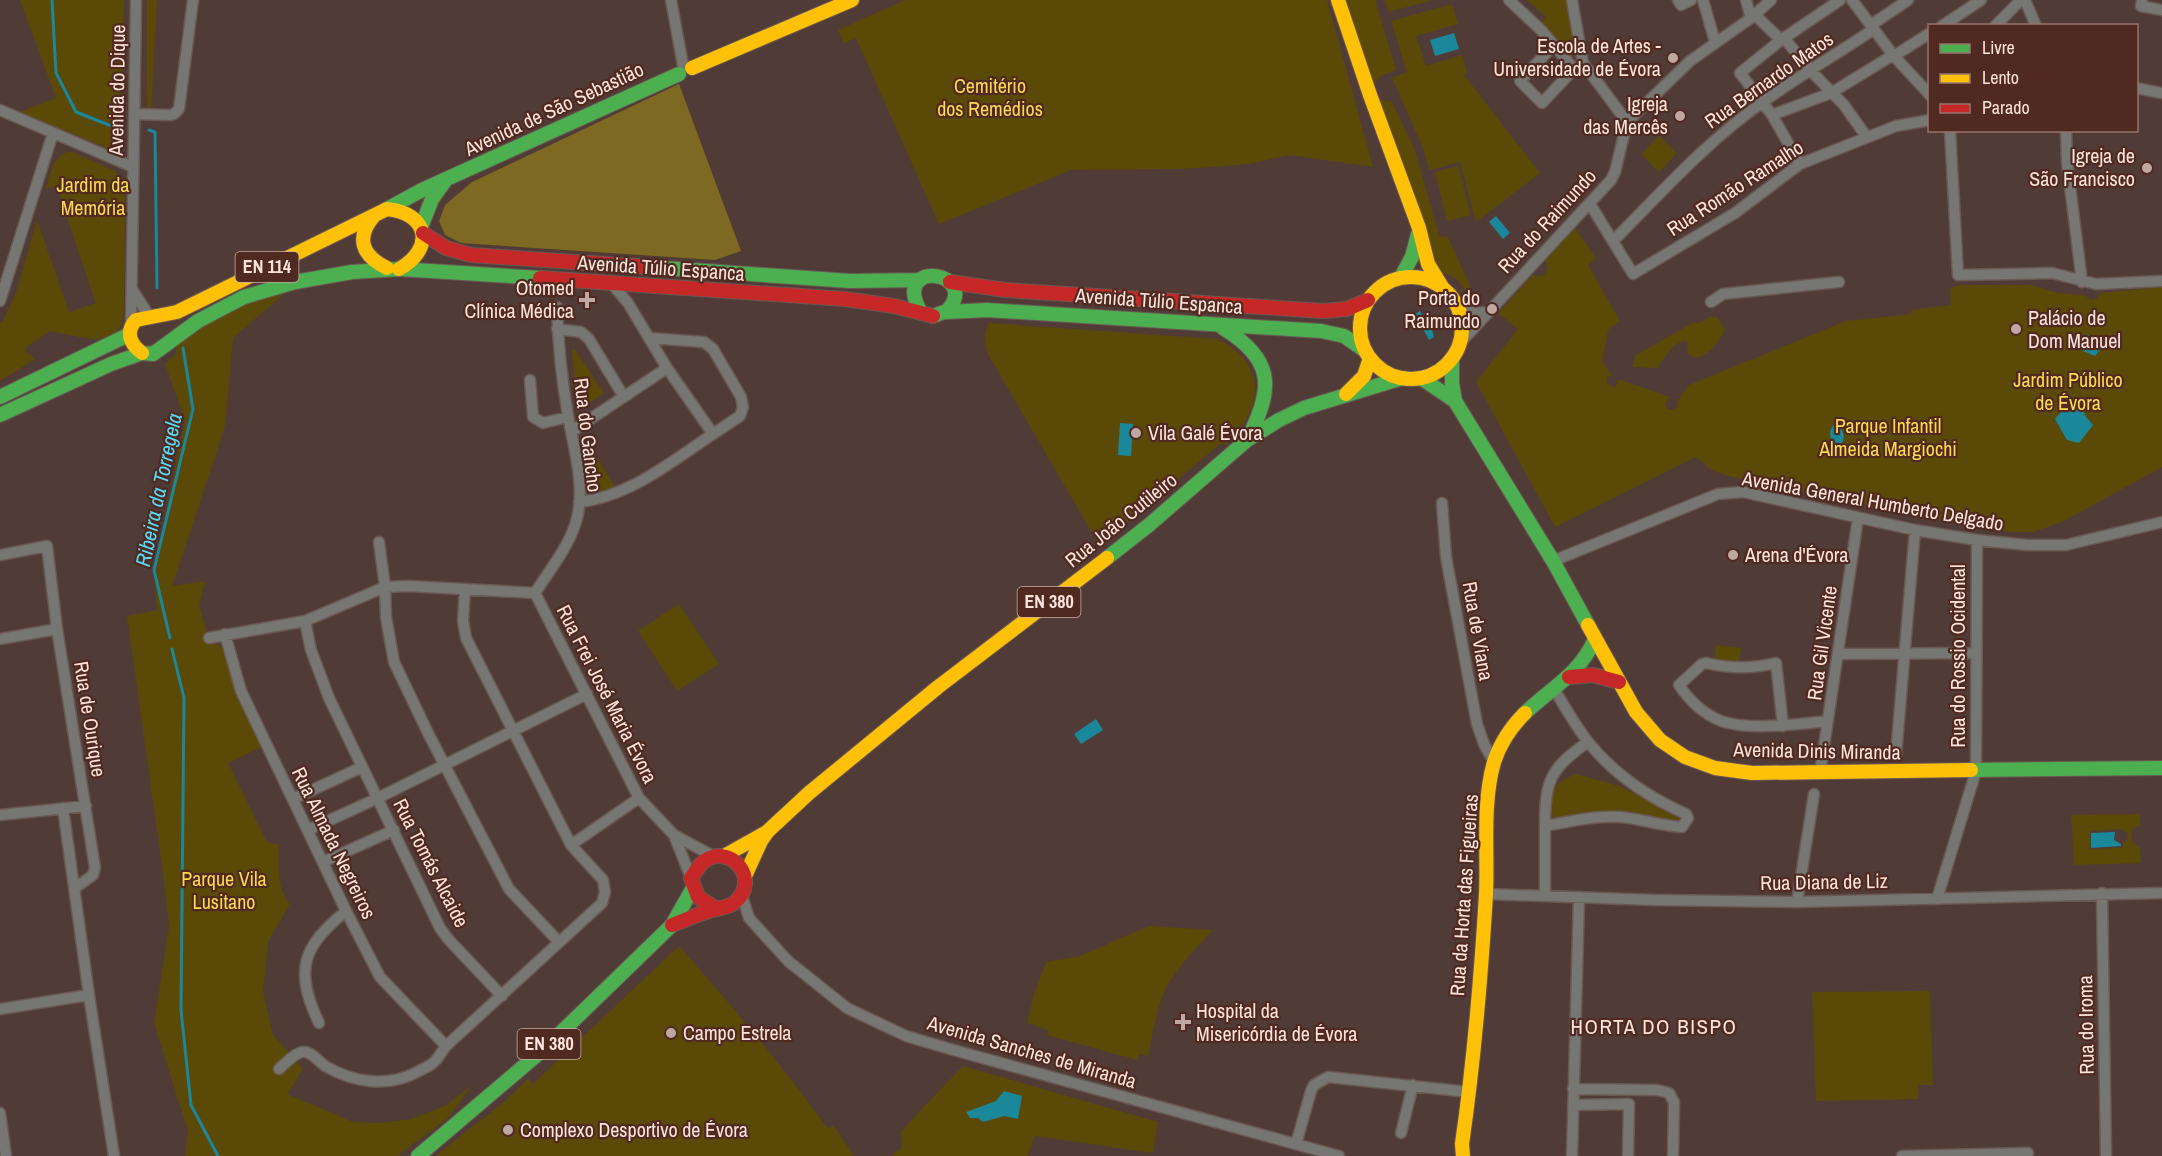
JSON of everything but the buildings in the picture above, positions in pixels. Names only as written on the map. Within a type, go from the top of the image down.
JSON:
[{"type":"main road","name":"Avenida de São Sebastião","points":[[382,211],[685,69],[852,0]]},
{"type":"main road","points":[[1338,0],[1419,228],[1428,264],[1457,306],[1461,318],[1460,343],[1452,358],[1438,370],[1421,378],[1402,378],[1378,367],[1367,354],[1360,337],[1359,324],[1368,300],[1388,282],[1401,278],[1415,277],[1430,280],[1443,288]]},
{"type":"main road","points":[[382,211],[369,220],[364,229],[364,249],[377,265],[393,269],[415,260],[423,243],[422,230],[432,199],[445,180]]},
{"type":"main road","name":"Avenida Túlio Espanca","points":[[382,211],[405,211],[413,215],[422,230],[439,246],[452,252],[471,255],[850,281],[920,280],[931,275],[938,275],[950,282],[1006,290],[1314,311],[1344,311],[1356,308],[1368,300]]},
{"type":"main road","name":"EN 114","points":[[153,316],[177,312],[382,211]]},
{"type":"main road","points":[[1401,278],[1416,251],[1419,228]]},
{"type":"main road","name":"Avenida Túlio Espanca","points":[[0,415],[111,364],[142,352],[153,354],[198,321],[244,297],[295,282],[352,272],[393,269],[849,299],[920,311],[932,316],[946,312],[987,310],[1321,331],[1346,335],[1367,354]]},
{"type":"main road","points":[[920,280],[914,292],[916,305],[920,311]]},
{"type":"main road","points":[[946,312],[951,308],[955,294],[950,282]]},
{"type":"main road","points":[[0,397],[130,331],[138,319],[153,316],[165,325],[167,342]]},
{"type":"main road","points":[[1217,325],[1247,342],[1258,356],[1267,381],[1262,411],[1247,440]]},
{"type":"main road","points":[[130,331],[133,345],[142,352]]},
{"type":"main road","name":"Rua João Cutileiro","points":[[1343,397],[1364,376],[1367,354]]},
{"type":"main road","name":"Avenida Dinis Miranda","points":[[1452,358],[1455,401],[1552,561],[1636,712],[1660,740],[1672,749],[1698,764],[1736,772],[2162,768]]},
{"type":"main road","name":"Rua João Cutileiro","points":[[418,1156],[544,1049],[672,925],[692,883],[696,868],[704,860],[719,856],[768,831],[830,774],[919,700],[1118,550],[1247,440],[1287,416],[1312,406],[1402,378]]},
{"type":"main road","name":"Avenida Dinis Miranda","points":[[1421,378],[1455,401]]},
{"type":"main road","name":"Rua da Horta das Figueiras","points":[[1461,1152],[1469,1092],[1486,894],[1489,802],[1494,762],[1508,734],[1524,714],[1584,663],[1595,639]]},
{"type":"main road","name":"Rua da Horta das Figueiras","points":[[1569,677],[1594,668],[1605,657]]},
{"type":"main road","points":[[1569,677],[1593,675],[1619,682]]},
{"type":"main road","name":"Rua João Cutileiro","points":[[672,925],[735,904],[742,896],[746,886],[745,876],[768,831]]},
{"type":"main road","points":[[719,856],[734,859],[745,876]]},
{"type":"main road","points":[[692,883],[697,897],[705,904],[720,908]]},
{"type":"street","name":"Avenida do Dique","points":[[130,331],[136,0]]},
{"type":"street","points":[[134,114],[170,115],[179,109],[193,0]]},
{"type":"street","points":[[671,0],[685,69]]},
{"type":"street","points":[[1509,0],[1542,31],[1553,46],[1578,66],[1627,122],[1690,61],[1753,16],[1771,0]]},
{"type":"street","points":[[1553,46],[1520,81],[1542,103],[1578,66],[1572,0]]},
{"type":"street","points":[[1678,0],[1681,5],[1690,0]]},
{"type":"street","points":[[1703,0],[1715,42]]},
{"type":"street","points":[[1746,0],[1753,16],[1782,39],[1844,105],[1866,136]]},
{"type":"street","points":[[1800,164],[1772,114],[1740,73],[1782,39],[1840,0]]},
{"type":"street","points":[[1852,0],[1894,56],[1928,94]]},
{"type":"street","name":"Rua Bernardo Matos","points":[[1613,241],[1698,155],[1762,102],[1810,71],[1908,0]]},
{"type":"street","points":[[1945,24],[1981,0]]},
{"type":"street","points":[[1997,24],[2023,0],[2035,24]]},
{"type":"street","points":[[2142,0],[2141,6],[2162,10]]},
{"type":"street","points":[[1772,114],[1831,93],[1928,34]]},
{"type":"street","points":[[2138,88],[2162,93]]},
{"type":"street","points":[[0,112],[133,167]]},
{"type":"street","name":"Rua Romão Ramalho","points":[[1613,241],[1633,274],[1735,213],[1800,164],[1866,136],[1928,116]]},
{"type":"street","name":"Rua do Raimundo","points":[[1460,343],[1611,180],[1627,122]]},
{"type":"street","points":[[0,301],[52,132]]},
{"type":"street","points":[[1950,132],[1958,275],[2052,273],[2096,284],[2162,281]]},
{"type":"street","points":[[2066,132],[2067,162],[2082,282]]},
{"type":"street","points":[[1590,204],[1613,241]]},
{"type":"street","points":[[1711,302],[1723,294],[1839,282]]},
{"type":"street","points":[[612,284],[627,303],[667,368],[713,434]]},
{"type":"street","points":[[627,303],[631,291],[643,286]]},
{"type":"street","points":[[132,289],[153,316]]},
{"type":"street","points":[[1457,306],[1474,312],[1488,312]]},
{"type":"street","name":"Rua do Gancho","points":[[535,592],[569,539],[575,526],[579,502],[578,474],[557,329],[557,307]]},
{"type":"street","points":[[557,329],[581,332],[589,339],[624,397]]},
{"type":"street","points":[[579,502],[598,500],[616,494],[646,478],[740,416],[743,407],[741,397],[713,349],[704,342],[649,338]]},
{"type":"street","points":[[571,432],[667,368]]},
{"type":"street","points":[[530,380],[533,417],[543,423],[568,417]]},
{"type":"street","name":"Avenida General Humberto Delgado","points":[[1552,561],[1718,494],[1743,492],[1915,530],[2026,545],[2066,545],[2162,522]]},
{"type":"street","name":"Rua de Viana","points":[[1442,503],[1448,567],[1477,724],[1494,762]]},
{"type":"street","name":"Rua Gil Vicente","points":[[1820,773],[1858,518]]},
{"type":"street","points":[[1896,755],[1915,530]]},
{"type":"street","name":"Rua do Rossio Ocidental","points":[[1936,899],[1976,771],[1977,540]]},
{"type":"street","points":[[379,542],[386,617],[394,662],[509,889],[559,942]]},
{"type":"street","name":"Rua de Ourique","points":[[0,555],[47,546],[57,629],[95,868],[93,875],[75,888]]},
{"type":"street","points":[[209,638],[305,621],[385,587],[535,592]]},
{"type":"street","points":[[279,1069],[296,1054],[303,1052],[309,1053],[341,1075],[360,1081],[395,1080],[414,1074],[434,1063],[446,1046],[602,903],[603,880],[571,845],[466,638],[465,589]]},
{"type":"street","name":"Rua Frei José Maria Évora","points":[[535,592],[639,798],[674,835],[719,856]]},
{"type":"street","name":"Rua Tomás Alcaide","points":[[305,621],[319,676],[444,934],[502,996]]},
{"type":"street","points":[[0,639],[57,629]]},
{"type":"street","name":"Rua Almada Negreiros","points":[[225,634],[241,691],[380,977],[446,1046]]},
{"type":"street","points":[[1838,654],[1976,653]]},
{"type":"street","points":[[1784,726],[1776,663],[1737,668],[1706,663],[1679,685],[1689,700],[1721,721],[1746,725],[1784,726],[1828,722]]},
{"type":"street","points":[[1545,826],[1599,817],[1634,819],[1682,827],[1688,818],[1686,814],[1650,795],[1605,761],[1588,742],[1554,689]]},
{"type":"street","points":[[308,830],[378,798],[587,694]]},
{"type":"street","points":[[1545,896],[1546,791],[1558,765],[1588,742]]},
{"type":"street","points":[[293,799],[362,767]]},
{"type":"street","points":[[1797,902],[1814,794]]},
{"type":"street","points":[[571,845],[639,798]]},
{"type":"street","points":[[0,813],[86,806]]},
{"type":"street","points":[[63,808],[114,1156]]},
{"type":"street","points":[[323,862],[394,830]]},
{"type":"street","name":"Rua Frei José Maria Évora","points":[[674,835],[692,883]]},
{"type":"street","name":"Rua do Iroma","points":[[2102,893],[2106,1156]]},
{"type":"street","name":"Rua Diana de Liz","points":[[1486,894],[1797,902],[2162,893]]},
{"type":"street","name":"Avenida Sanches de Miranda","points":[[742,896],[749,918],[788,961],[847,1008],[906,1036],[1339,1156]]},
{"type":"street","points":[[1572,1156],[1579,897]]},
{"type":"street","name":"Avenida Sanches de Miranda","points":[[720,908],[749,918]]},
{"type":"street","points":[[318,1023],[307,998],[304,981],[307,960],[320,934],[346,911]]},
{"type":"street","points":[[0,1009],[89,995]]},
{"type":"street","points":[[1296,1144],[1311,1091],[1314,1085],[1328,1077],[1469,1092]]},
{"type":"street","points":[[1401,1133],[1413,1085]]},
{"type":"street","points":[[1573,1089],[1657,1090],[1669,1093],[1674,1102],[1673,1156]]},
{"type":"street","points":[[1573,1105],[1629,1104],[1628,1156]]},
{"type":"street","points":[[0,1113],[6,1156]]},
{"type":"street","points":[[1902,1156],[2028,1153]]},
{"type":"green space","points":[[20,0],[124,0],[120,153],[20,112],[56,98]]},
{"type":"green space","points":[[147,0],[157,0],[151,111],[147,111]]},
{"type":"green space","name":"Cemitério dos Remédios","points":[[905,0],[1327,0],[1373,167],[1290,155],[1226,166],[1071,170],[939,224],[856,38],[844,43],[838,30]]},
{"type":"green space","points":[[1343,0],[1375,0],[1396,70],[1379,77],[1375,84]]},
{"type":"green space","points":[[1385,0],[1433,0],[1389,12]]},
{"type":"green space","points":[[1527,0],[1567,0],[1575,57],[1539,24],[1546,17]]},
{"type":"green space","points":[[1452,4],[1458,24],[1416,36],[1426,66],[1462,55],[1467,72],[1464,75],[1540,173],[1476,222],[1460,162],[1429,170],[1423,148],[1392,78],[1407,72],[1391,21]]},
{"type":"green space","points":[[1380,100],[1391,101],[1415,150],[1439,236],[1448,237],[1474,295],[1469,298],[1459,282],[1442,273],[1432,254]]},
{"type":"green space","points":[[1659,136],[1677,153],[1659,172],[1641,154]]},
{"type":"green space","name":"Jardim da Memória","points":[[72,152],[115,171],[125,183],[124,310],[121,324],[115,333],[97,339],[50,331],[28,346],[25,351],[35,359],[0,381],[0,323],[16,293],[37,220],[69,312],[96,303],[56,186],[46,189],[56,160]]},
{"type":"green space","points":[[1458,166],[1471,215],[1447,221],[1435,172]]},
{"type":"green space","name":"Jardim Público de Évora","points":[[1575,228],[1596,258],[1588,265],[1620,321],[1608,330],[1602,361],[1612,375],[1607,378],[1607,384],[1616,386],[1618,379],[1670,397],[1665,404],[1666,408],[1672,410],[1677,407],[1678,400],[1689,385],[1846,321],[1911,314],[1911,310],[1951,305],[1950,288],[1961,285],[2031,285],[2058,293],[2084,295],[2091,300],[2096,299],[2100,293],[2162,287],[2162,467],[2062,522],[2033,532],[2010,532],[1854,502],[1853,496],[1840,490],[1830,491],[1826,496],[1728,476],[1711,470],[1696,457],[1555,527],[1476,382],[1518,329],[1498,313],[1533,275],[1545,274],[1548,268],[1545,261]]},
{"type":"green space","name":"Parque Vila Lusitano","points":[[292,287],[233,338],[225,427],[172,586],[205,581],[199,606],[209,638],[227,652],[237,695],[261,747],[228,763],[267,842],[279,845],[281,884],[290,904],[268,941],[263,992],[273,1035],[303,1069],[287,1094],[353,1122],[382,1123],[411,1119],[445,1106],[472,1085],[448,1118],[397,1156],[185,1156],[188,1131],[154,1023],[169,927],[127,616],[157,610],[154,570],[185,420],[165,364],[176,354],[176,342],[201,322]]},
{"type":"green space","points":[[1711,316],[1717,317],[1725,330],[1709,352],[1698,357],[1692,356],[1687,352],[1686,340],[1676,344],[1657,368],[1633,367],[1635,356],[1694,322],[1697,324]]},
{"type":"green space","name":"Vila Galé Évora","points":[[989,323],[1218,339],[1235,350],[1253,374],[1255,388],[1253,402],[1248,416],[1227,444],[1220,444],[1099,545],[988,354],[985,338]]},
{"type":"green space","points":[[574,348],[604,393],[580,409],[577,408],[572,350]]},
{"type":"green space","points":[[586,440],[615,487],[603,495],[593,496],[590,492]]},
{"type":"green space","points":[[679,604],[719,664],[677,691],[638,631]]},
{"type":"green space","points":[[1716,645],[1741,648],[1739,664],[1714,661]]},
{"type":"green space","points":[[1576,774],[1619,786],[1684,818],[1676,823],[1660,820],[1558,822],[1549,811],[1553,791],[1563,780]]},
{"type":"green space","points":[[2140,814],[2140,826],[2133,828],[2131,834],[2132,842],[2140,848],[2141,863],[2074,865],[2071,815]],"holes":[[[2120,829],[2128,834],[2123,848],[2090,849],[2090,831]]]},
{"type":"green space","points":[[1149,926],[1213,930],[1194,950],[1166,988],[1157,1013],[1148,1056],[1139,1054],[1137,1060],[1047,1035],[1048,1030],[1027,1023],[1034,994],[1046,962],[1080,956]]},
{"type":"green space","name":"Campo Estrela","points":[[679,946],[756,1036],[828,1129],[833,1125],[854,1156],[435,1156],[503,1103],[528,1079],[533,1084]]},
{"type":"green space","points":[[1930,991],[1933,1085],[1918,1085],[1918,1099],[1816,1101],[1812,992]]},
{"type":"green space","points":[[963,1066],[1158,1122],[1153,1153],[1035,1136],[1027,1156],[891,1156],[902,1147],[901,1131]]},
{"type":"shaded area","points":[[679,84],[741,251],[715,260],[461,243],[445,235],[439,221],[445,205],[472,182]]},
{"type":"water","points":[[1454,33],[1459,49],[1435,56],[1430,40]]},
{"type":"water","points":[[1496,216],[1510,233],[1503,239],[1489,222]]},
{"type":"water","points":[[1420,311],[1427,323],[1430,322],[1434,337],[1429,340],[1415,314]]},
{"type":"water","points":[[2087,334],[2102,347],[2095,356],[2083,351],[2080,342]]},
{"type":"water","points":[[2071,407],[2083,410],[2093,425],[2079,443],[2067,440],[2055,419],[2062,411]]},
{"type":"water","points":[[1120,423],[1133,424],[1131,456],[1118,455]]},
{"type":"water","points":[[1834,425],[1841,428],[1844,436],[1840,446],[1833,444],[1831,439],[1830,432]]},
{"type":"water","points":[[1096,719],[1103,730],[1081,744],[1074,734]]},
{"type":"water","points":[[2115,832],[2114,840],[2121,846],[2091,848],[2091,833]]},
{"type":"water","points":[[1004,1091],[1022,1096],[1018,1119],[1004,1116],[983,1122],[978,1118],[970,1118],[966,1112],[996,1101]]},
{"type":"waterway","points":[[52,0],[56,73],[76,112],[119,129]]},
{"type":"waterway","points":[[149,130],[155,132],[157,288]]},
{"type":"waterway","name":"Ribeira da Torregela","points":[[170,638],[154,570],[193,409],[183,348]]},
{"type":"waterway","name":"Ribeira da Torregela","points":[[172,649],[184,698],[181,1010],[191,1105],[218,1156]]},
{"type":"traffic: fast","points":[[387,209],[422,190],[679,74]]},
{"type":"traffic: fast","points":[[421,227],[432,199],[445,181]]},
{"type":"traffic: fast","points":[[1401,277],[1412,257],[1418,234]]},
{"type":"traffic: fast","points":[[649,267],[850,281],[920,280]]},
{"type":"traffic: fast","points":[[0,415],[111,364],[142,353],[153,354],[198,321],[244,297],[295,282],[352,272],[399,269],[540,278]]},
{"type":"traffic: fast","points":[[920,311],[914,294],[917,283],[925,277],[936,276],[946,280],[953,287],[955,298],[947,311],[933,316]]},
{"type":"traffic: fast","points":[[946,312],[987,310],[1321,331],[1344,336],[1364,350]]},
{"type":"traffic: fast","points":[[1223,328],[1252,351],[1260,363],[1264,376],[1265,389],[1262,404],[1248,438]]},
{"type":"traffic: fast","points":[[0,397],[130,334]]},
{"type":"traffic: fast","points":[[1452,358],[1455,401],[1553,561],[1588,625]]},
{"type":"traffic: fast","points":[[1107,558],[1149,525],[1247,440],[1279,420],[1304,408],[1402,378]]},
{"type":"traffic: fast","points":[[1421,378],[1455,401]]},
{"type":"traffic: fast","points":[[1525,713],[1573,671],[1589,651],[1595,639]]},
{"type":"traffic: fast","points":[[1971,770],[2162,768]]},
{"type":"traffic: fast","points":[[418,1156],[544,1049],[672,925],[693,888]]},
{"type":"traffic: slow","points":[[692,68],[852,0]]},
{"type":"traffic: slow","points":[[1338,0],[1419,228],[1428,264],[1442,287]]},
{"type":"traffic: slow","points":[[142,353],[134,346],[130,338],[131,329],[136,320],[177,312],[387,209],[412,217],[419,224],[422,233],[422,242],[418,252],[411,261],[399,269]]},
{"type":"traffic: slow","points":[[374,216],[364,232],[364,246],[372,258],[387,268]]},
{"type":"traffic: slow","points":[[1411,277],[1430,281],[1447,292],[1458,309],[1462,328],[1458,347],[1447,364],[1430,375],[1411,379],[1392,375],[1375,364],[1364,347],[1360,328],[1364,309],[1375,292],[1392,281],[1411,277]]},
{"type":"traffic: slow","points":[[1346,394],[1364,376],[1370,358]]},
{"type":"traffic: slow","points":[[745,876],[768,831],[809,793],[938,687],[1107,558]]},
{"type":"traffic: slow","points":[[1588,625],[1636,712],[1660,740],[1685,757],[1715,768],[1752,773],[1971,770]]},
{"type":"traffic: slow","points":[[1463,1156],[1462,1144],[1474,1051],[1484,925],[1486,828],[1490,778],[1500,749],[1511,729],[1525,713]]},
{"type":"traffic: slow","points":[[724,856],[765,833]]},
{"type":"traffic: jam","points":[[423,233],[446,248],[471,255],[649,267]]},
{"type":"traffic: jam","points":[[540,278],[845,299],[894,306],[933,316]]},
{"type":"traffic: jam","points":[[950,282],[1006,290],[1323,311],[1347,309],[1368,300]]},
{"type":"traffic: jam","points":[[1569,677],[1593,675],[1619,682]]},
{"type":"traffic: jam","points":[[672,925],[729,906],[742,894],[745,884],[744,874],[732,859],[722,856],[712,857],[702,863],[691,878],[698,897],[715,908]]},
{"type":"place","name":"Escola de Artes - Universidade de Évora","points":[[1673,58]]},
{"type":"place","name":"Igreja das Mercês","points":[[1680,116]]},
{"type":"place","name":"Igreja de São Francisco","points":[[2147,168]]},
{"type":"place","name":"Otomed Clínica Médica","points":[[587,300]]},
{"type":"place","name":"Porta do Raimundo","points":[[1492,309]]},
{"type":"place","name":"Palácio de Dom Manuel","points":[[2016,329]]},
{"type":"place","name":"Vila Galé Évora","points":[[1136,433]]},
{"type":"place","name":"Arena d'Évora","points":[[1733,555]]},
{"type":"place","name":"Hospital da Misericórdia de Évora","points":[[1183,1022]]},
{"type":"place","name":"Campo Estrela","points":[[671,1033]]},
{"type":"place","name":"Complexo Desportivo de Évora","points":[[508,1130]]},
{"type":"district","name":"HORTA DO BISPO","points":[[1654,1027]]},
{"type":"park label","name":"Parque Infantil Almeida Margiochi","points":[[1888,438]]}]
